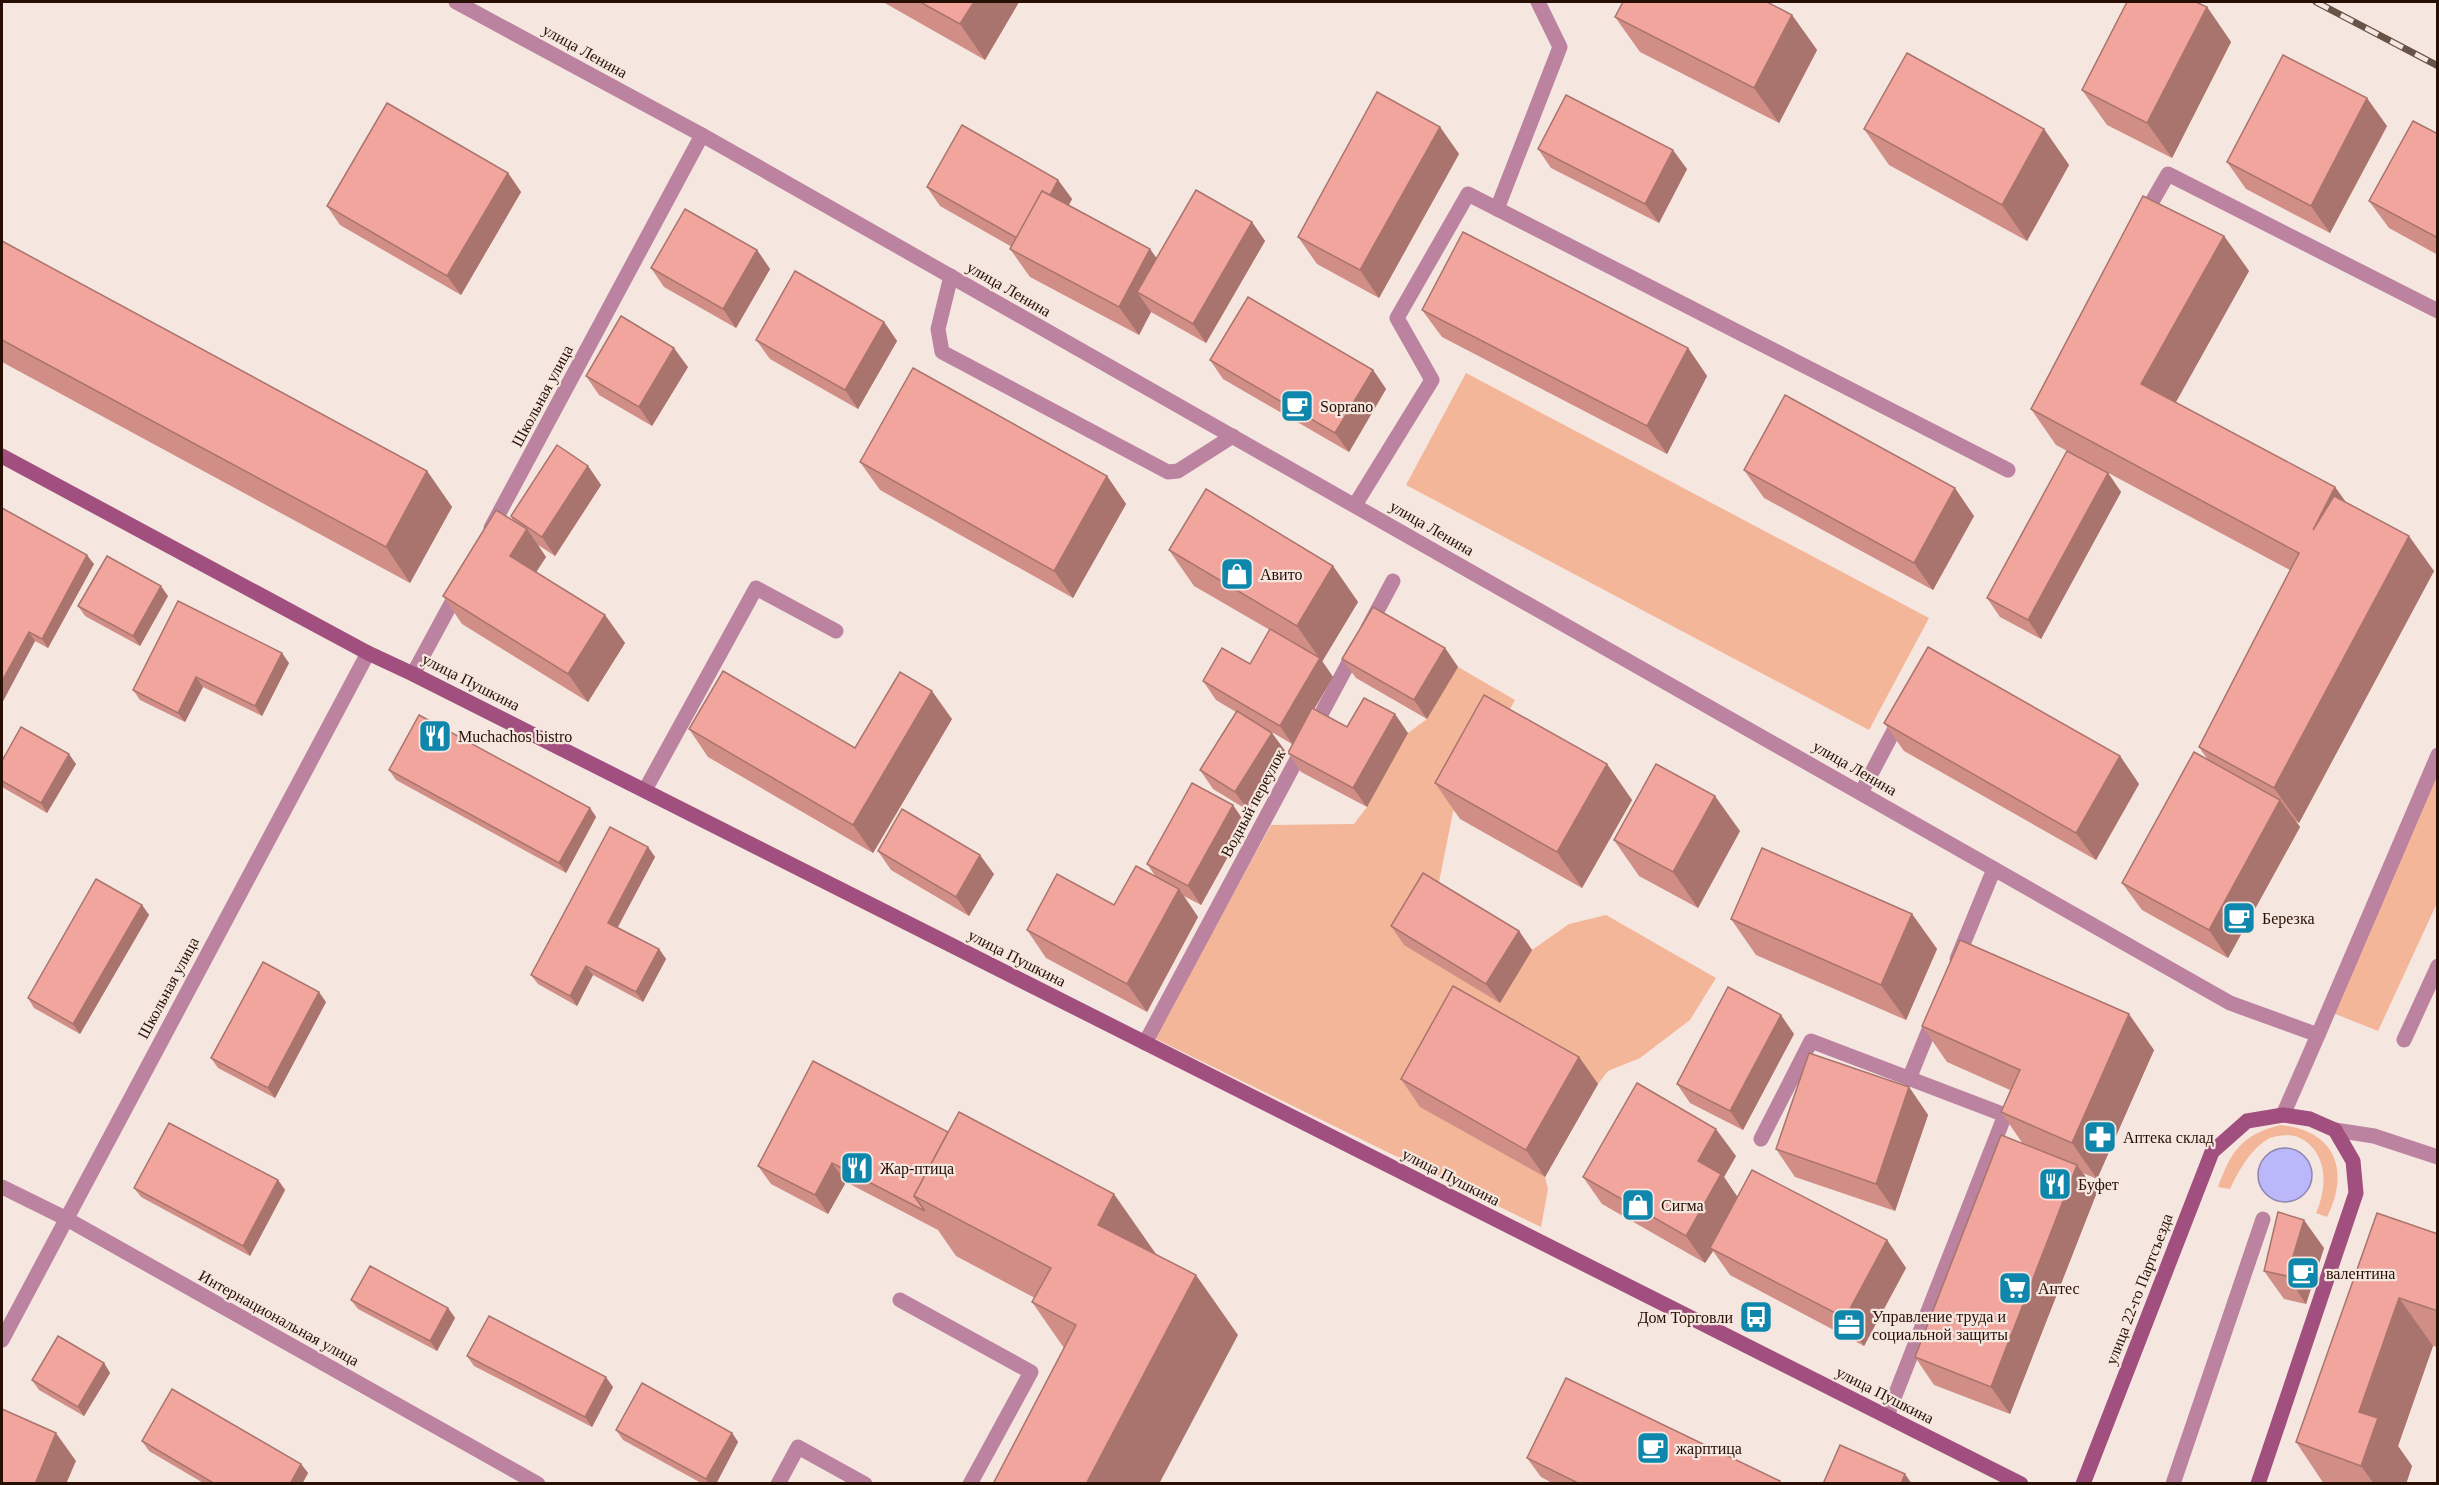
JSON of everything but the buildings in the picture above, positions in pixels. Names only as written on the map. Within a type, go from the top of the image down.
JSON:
[{"type":"main road","name":"улица Пушкина","points":[[2,456],[368,653],[645,790],[2021,1484]]},
{"type":"main road","name":"улица 22-го Партсъезда","points":[[2083,1484],[2212,1152],[2247,1121],[2283,1115]]},
{"type":"main road","points":[[2258,1484],[2356,1193],[2353,1161],[2335,1130],[2310,1119],[2283,1115]]},
{"type":"street","name":"улица Ленина","points":[[456,2],[702,135],[2230,1003],[2318,1035]]},
{"type":"street","points":[[1497,208],[1560,47],[1538,2]]},
{"type":"street","name":"Школьная улица","points":[[486,538],[702,135]]},
{"type":"street","points":[[2134,234],[2168,174],[2438,311]]},
{"type":"street","points":[[1355,505],[1432,380],[1397,318],[1468,194],[2008,470]]},
{"type":"street","points":[[951,276],[938,329],[942,352],[1168,472],[1178,471],[1233,436]]},
{"type":"street","points":[[413,674],[464,580]]},
{"type":"street","name":"Водный переулок","points":[[1145,1043],[1393,581]]},
{"type":"street","points":[[645,790],[756,588],[836,631]]},
{"type":"street","name":"Школьная улица","points":[[2,1340],[368,653]]},
{"type":"street","points":[[1861,793],[1910,702]]},
{"type":"street","points":[[2283,1115],[2438,755]]},
{"type":"street","points":[[1952,972],[1994,869]]},
{"type":"street","points":[[2404,1040],[2438,966]]},
{"type":"street","points":[[1909,1079],[1939,1004]]},
{"type":"street","points":[[1761,1139],[1811,1041],[2005,1115],[1887,1416]]},
{"type":"street","points":[[2335,1130],[2374,1136],[2438,1157]]},
{"type":"street","name":"Интернациональная улица","points":[[2,1187],[65,1218],[537,1484]]},
{"type":"street","points":[[2174,1484],[2263,1219]]},
{"type":"street","points":[[900,1300],[1031,1372],[969,1484]]},
{"type":"street","points":[[778,1484],[798,1447],[865,1484]]},
{"type":"shaded area","points":[[1466,373],[1929,618],[1869,730],[1406,485]]},
{"type":"shaded area","points":[[1458,667],[1515,700],[1453,812],[1437,892],[1532,950],[1569,924],[1606,915],[1716,978],[1690,1020],[1640,1058],[1608,1071],[1598,1084],[1473,1014],[1545,1177],[1548,1189],[1541,1227],[1154,1038],[1271,825],[1354,824],[1367,807],[1408,733],[1427,719]]},
{"type":"shaded area","points":[[2438,756],[2437,903],[2378,1031],[2328,1011]]},
{"type":"shaded area","points":[[2280,1125],[2299,1128],[2314,1135],[2333,1155],[2337,1168],[2337,1183],[2327,1217],[2316,1213],[2323,1181],[2320,1160],[2308,1143],[2295,1136],[2276,1136],[2263,1142],[2246,1160],[2230,1189],[2218,1187],[2233,1154],[2240,1146],[2256,1134]]},
{"type":"water","points":[[2280,1148],[2290,1148],[2300,1152],[2308,1160],[2312,1175],[2308,1190],[2300,1198],[2290,1202],[2280,1202],[2270,1198],[2262,1190],[2258,1180],[2258,1170],[2262,1160],[2270,1152]]},
{"type":"railway","points":[[2316,2],[2438,66]]},
{"type":"place","name":"Soprano","points":[[1297,406]]},
{"type":"place","name":"Авито","points":[[1237,574]]},
{"type":"place","name":"Muchachos bistro","points":[[435,736]]},
{"type":"place","name":"Березка","points":[[2239,918]]},
{"type":"place","name":"Аптека склад","points":[[2100,1137]]},
{"type":"place","name":"Жар-птица","points":[[857,1168]]},
{"type":"place","name":"Буфет","points":[[2055,1184]]},
{"type":"place","name":"Сигма","points":[[1638,1205]]},
{"type":"place","name":"валентина","points":[[2303,1273]]},
{"type":"place","name":"Антес","points":[[2015,1288]]},
{"type":"place","name":"Дом Торговли","points":[[1756,1317]]},
{"type":"place","name":"Управление труда и социальной защиты","points":[[1849,1325]]},
{"type":"place","name":"жарптица","points":[[1653,1448]]}]
